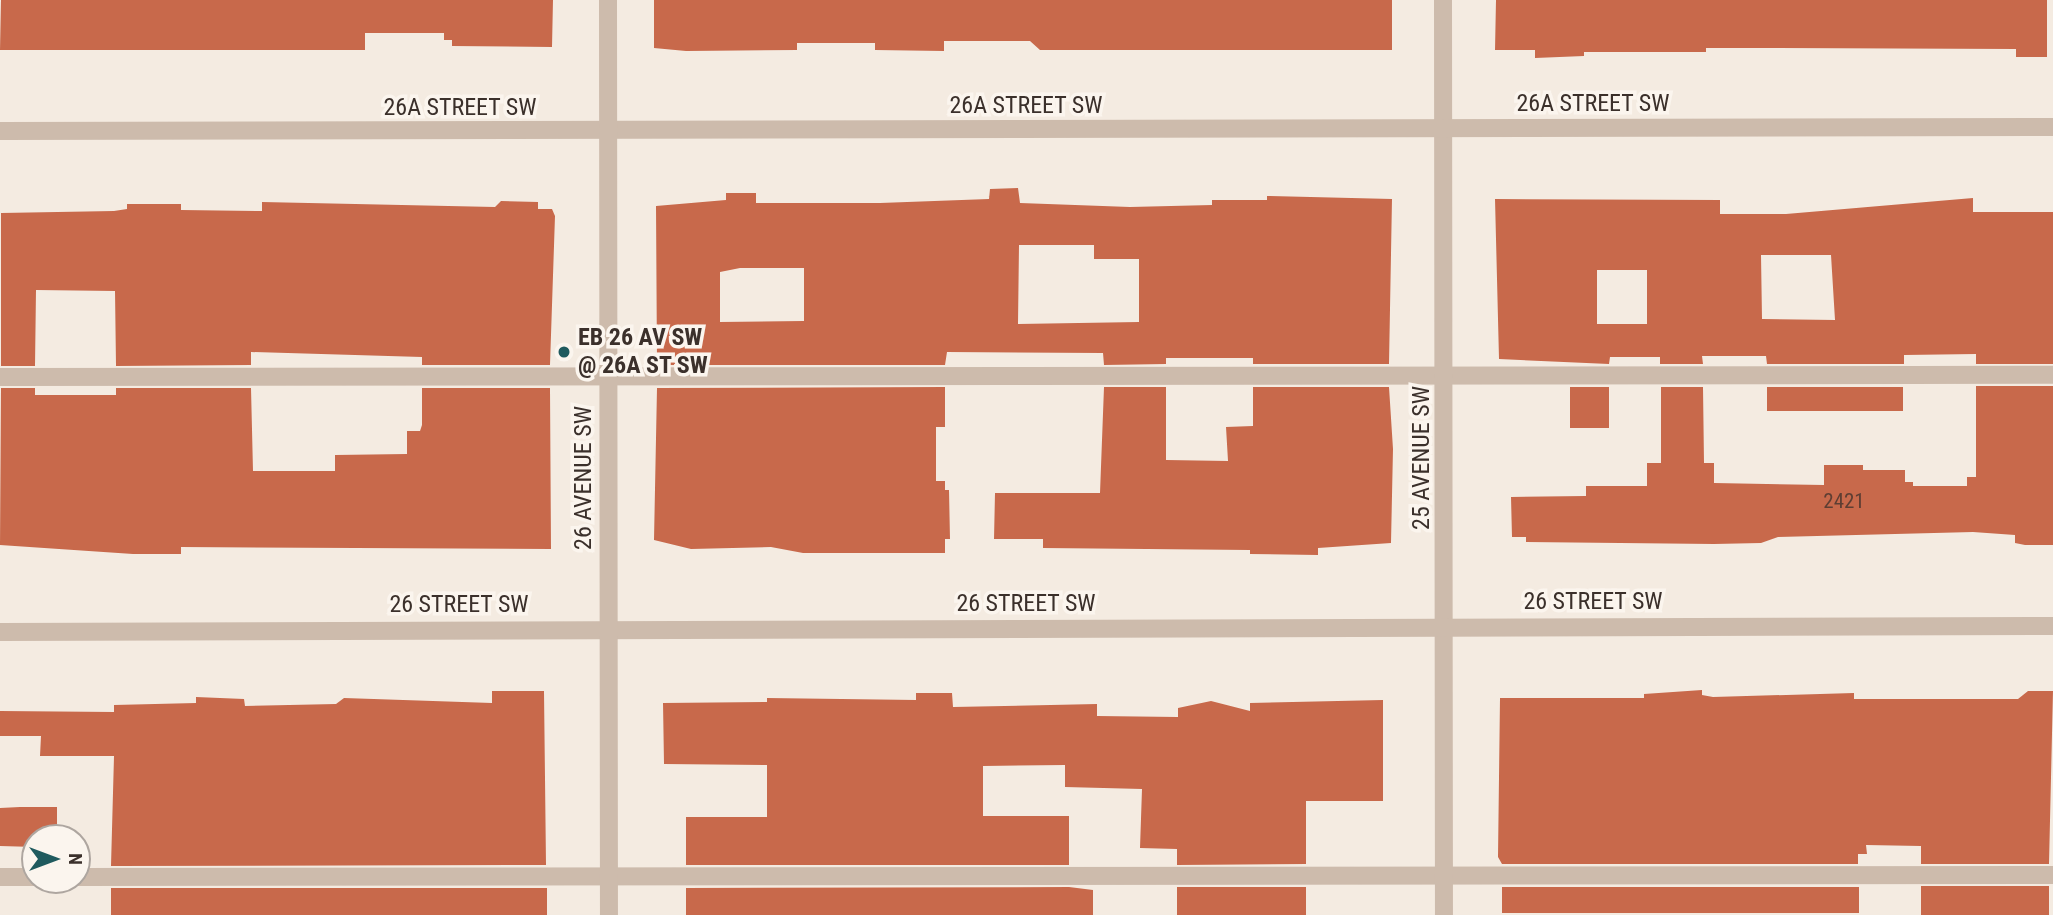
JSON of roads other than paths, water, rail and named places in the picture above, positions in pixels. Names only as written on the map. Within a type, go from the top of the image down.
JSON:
[{"type":"street","name":"26 AVENUE SW","points":[[608,0],[609,915]]},
{"type":"street","name":"25 AVENUE SW","points":[[1443,0],[1446,377],[1444,915]]},
{"type":"street","name":"26A STREET SW","points":[[0,131],[608,132],[2053,127]]},
{"type":"street","points":[[0,377],[2053,375]]},
{"type":"street","name":"26 STREET SW","points":[[0,632],[2053,626]]},
{"type":"street","points":[[91,877],[609,880],[2053,876]]},
{"type":"street","points":[[0,877],[21,877]]},
{"type":"place","name":"EB 26 AV SW @ 26A ST SW","points":[[564,352]]}]
